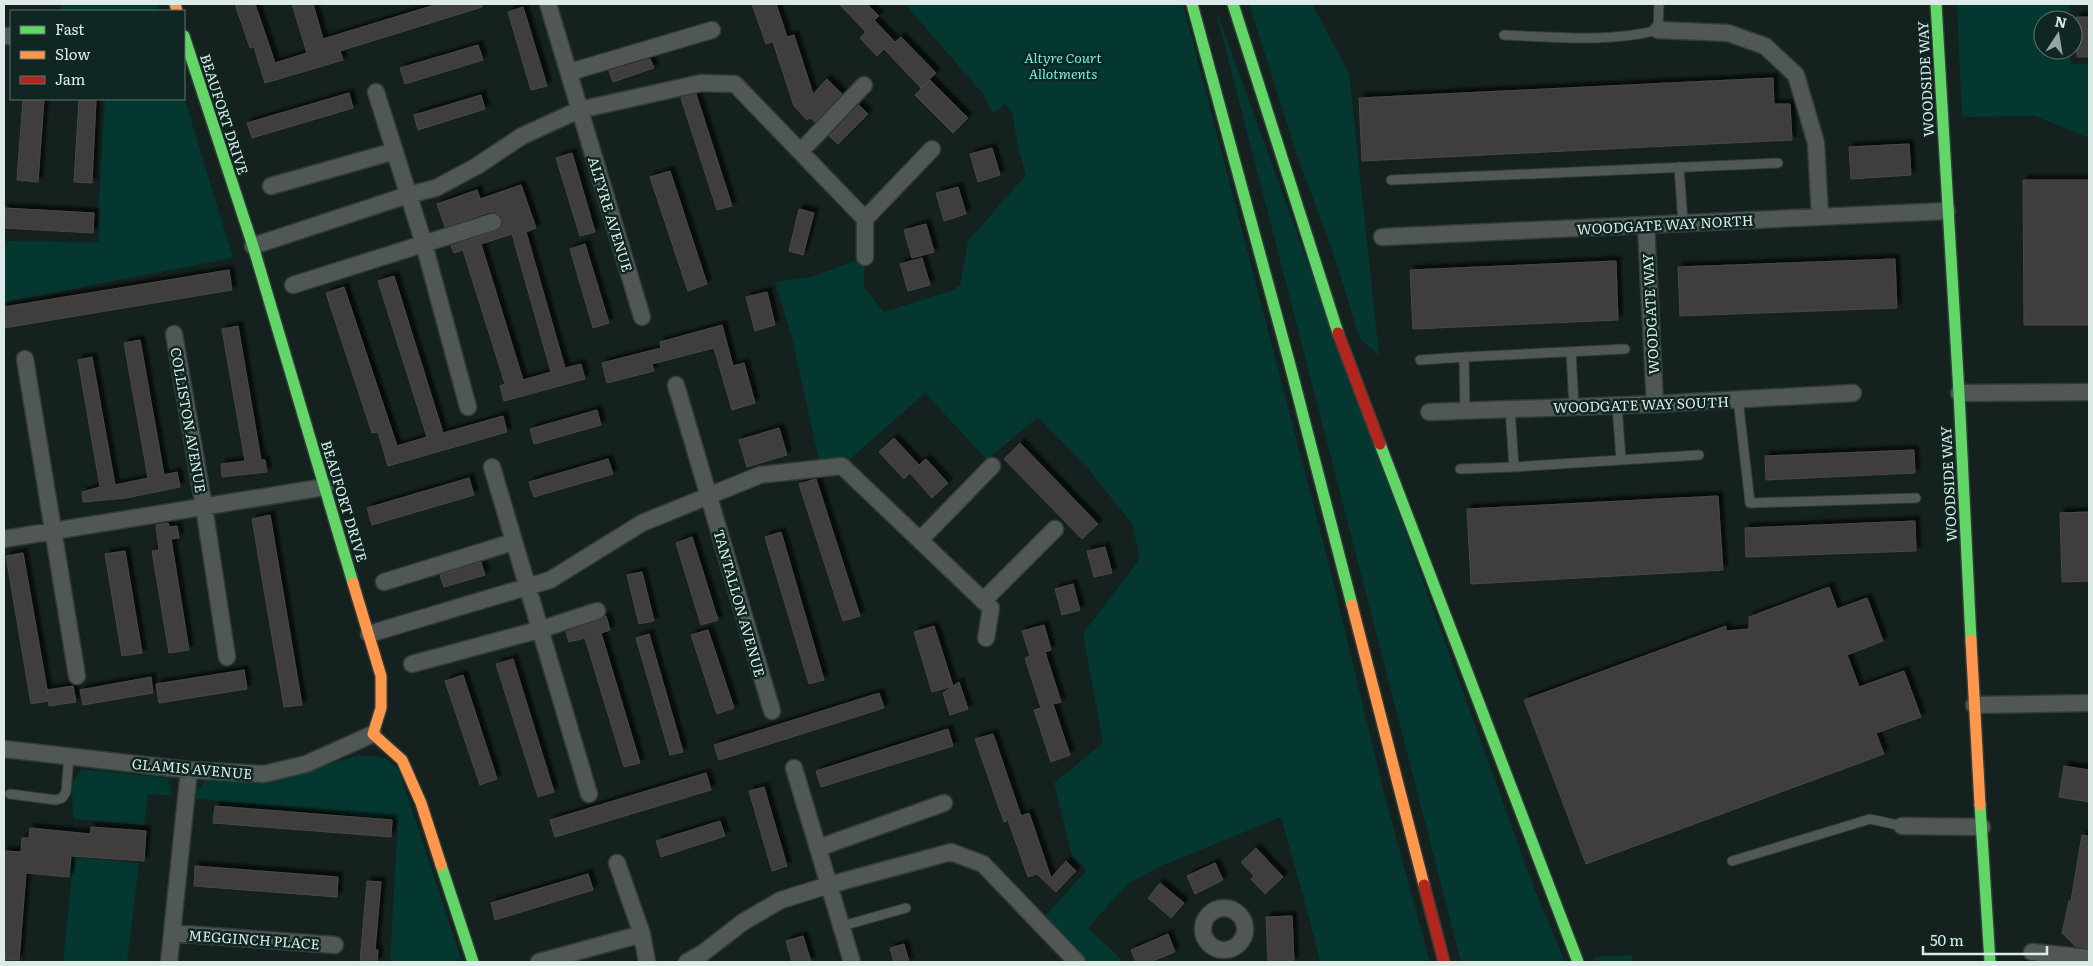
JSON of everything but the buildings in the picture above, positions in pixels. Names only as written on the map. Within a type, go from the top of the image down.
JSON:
[{"type":"main road","points":[[1192,4],[1290,365],[1444,962]]},
{"type":"main road","points":[[1232,4],[1346,356],[1578,962]]},
{"type":"main road","name":"WOODSIDE WAY","points":[[1936,4],[1959,393],[1974,705],[1990,962]]},
{"type":"main road","name":"BEAUFORT DRIVE","points":[[185,39],[253,246],[381,676],[381,708],[373,734]]},
{"type":"main road","points":[[373,734],[402,760],[421,803],[472,962]]},
{"type":"street","name":"ALTYRE AVENUE","points":[[548,4],[570,72],[579,110],[642,317]]},
{"type":"street","points":[[570,72],[712,30]]},
{"type":"street","points":[[1658,30],[1728,33],[1765,46],[1796,75],[1816,143],[1820,217]]},
{"type":"street","points":[[253,246],[436,188],[477,166],[522,136],[579,110],[701,84],[735,84],[865,219],[865,257]]},
{"type":"street","points":[[801,151],[864,85]]},
{"type":"street","points":[[376,92],[424,244],[468,407]]},
{"type":"street","points":[[865,219],[932,150]]},
{"type":"street","points":[[271,186],[395,151]]},
{"type":"street","name":"WOODGATE WAY NORTH","points":[[1382,237],[1947,211]]},
{"type":"street","points":[[293,285],[493,222]]},
{"type":"street","name":"WOODGATE WAY","points":[[1646,225],[1655,404]]},
{"type":"street","name":"COLLISTON AVENUE","points":[[174,334],[204,506],[227,657]]},
{"type":"street","points":[[26,359],[77,676]]},
{"type":"street","name":"TANTALLON AVENUE","points":[[676,385],[772,711]]},
{"type":"street","points":[[1959,393],[2089,392]]},
{"type":"street","name":"WOODGATE WAY SOUTH","points":[[1429,412],[1655,404],[1853,393]]},
{"type":"street","points":[[368,634],[550,580],[642,523],[760,476],[842,466],[991,608],[986,638]]},
{"type":"street","points":[[920,540],[992,466]]},
{"type":"street","points":[[492,468],[527,588],[542,629],[590,794]]},
{"type":"street","name":"COLLISTON AVENUE","points":[[4,539],[325,487]]},
{"type":"street","points":[[983,601],[1054,529]]},
{"type":"street","points":[[384,582],[513,542]]},
{"type":"street","points":[[412,664],[542,629],[598,611]]},
{"type":"street","points":[[1974,705],[2089,703]]},
{"type":"street","name":"GLAMIS AVENUE","points":[[4,749],[189,770],[264,774],[306,764],[373,734]]},
{"type":"street","points":[[794,768],[852,962]]},
{"type":"street","name":"MEGGINCH PLACE","points":[[169,962],[189,770]]},
{"type":"street","points":[[818,848],[944,803]]},
{"type":"street","points":[[1902,826],[1982,828]]},
{"type":"street","points":[[686,962],[703,953],[743,922],[781,900],[951,852],[983,864],[1077,962]]},
{"type":"street","points":[[617,864],[642,934],[647,962]]},
{"type":"street","name":"MEGGINCH PLACE","points":[[172,933],[335,945]]},
{"type":"street","points":[[539,962],[642,934]]},
{"type":"street","points":[[2032,952],[2089,958]]},
{"type":"lane","points":[[1504,35],[1580,39],[1636,36],[1658,30],[1660,4]]},
{"type":"lane","points":[[1391,180],[1778,163]]},
{"type":"lane","points":[[1679,167],[1683,223]]},
{"type":"lane","points":[[1420,360],[1625,349]]},
{"type":"lane","points":[[1572,352],[1574,407]]},
{"type":"lane","points":[[1464,357],[1465,411]]},
{"type":"lane","points":[[1738,399],[1750,504],[1916,498]]},
{"type":"lane","points":[[1617,405],[1621,460]]},
{"type":"lane","points":[[1510,409],[1514,467]]},
{"type":"lane","points":[[1460,469],[1699,455]]},
{"type":"lane","points":[[10,794],[56,800],[62,798],[66,792],[69,756]]},
{"type":"lane","points":[[1732,861],[1870,819],[1902,826]]},
{"type":"lane","points":[[842,926],[906,908]]},
{"type":"green space","points":[[61,4],[159,4],[158,10],[61,10]]},
{"type":"green space","name":"Altyre Court Allotments","points":[[905,4],[1183,4],[1330,569],[1384,793],[1430,962],[1320,962],[1281,817],[1161,866],[1131,882],[1088,928],[1124,962],[1077,962],[1039,923],[1087,870],[1072,856],[1054,783],[1103,743],[1083,633],[1140,559],[1132,524],[1084,464],[1038,417],[987,460],[925,393],[842,466],[821,469],[792,338],[775,282],[811,277],[865,257],[864,287],[884,312],[953,290],[960,285],[968,241],[1026,175],[1018,148],[1012,112],[1005,104],[993,114],[983,94]]},
{"type":"green space","points":[[1214,4],[1534,888],[1565,962],[1461,962]]},
{"type":"green space","points":[[1249,4],[1312,4],[1349,73],[1379,355],[1360,339],[1332,249],[1298,158]]},
{"type":"green space","points":[[1957,4],[2069,4],[2069,10],[2033,10],[2033,60],[2071,60],[2071,64],[2089,64],[2089,138],[2035,116],[1962,117]]},
{"type":"green space","points":[[105,100],[185,100],[233,258],[4,302],[4,241],[99,242],[99,200]]},
{"type":"green space","points":[[359,755],[386,758],[399,771],[462,962],[390,962],[398,820],[191,798],[207,779],[252,780],[293,776]]},
{"type":"green space","points":[[82,769],[168,778],[172,796],[148,794],[144,825],[73,819],[72,783]]},
{"type":"green space","points":[[74,857],[139,863],[127,962],[63,962]]},
{"type":"green space","points":[[1631,955],[1634,962],[1595,962],[1593,957]]},
{"type":"traffic: fast","points":[[1192,4],[1290,365],[1352,605]]},
{"type":"traffic: fast","points":[[1233,4],[1338,333]]},
{"type":"traffic: fast","points":[[1936,4],[1959,393],[1971,640]]},
{"type":"traffic: fast","points":[[185,39],[253,246],[353,583]]},
{"type":"traffic: fast","points":[[1380,444],[1578,962]]},
{"type":"traffic: fast","points":[[1980,805],[1990,962]]},
{"type":"traffic: fast","points":[[441,865],[473,962]]},
{"type":"traffic: slow","points":[[175,4],[177,10]]},
{"type":"traffic: slow","points":[[353,583],[381,676],[381,708],[373,734],[402,760],[421,803],[441,865]]},
{"type":"traffic: slow","points":[[1352,605],[1424,885]]},
{"type":"traffic: slow","points":[[1971,640],[1980,805]]},
{"type":"traffic: jam","points":[[1338,333],[1380,444]]},
{"type":"traffic: jam","points":[[1424,885],[1444,962]]}]
